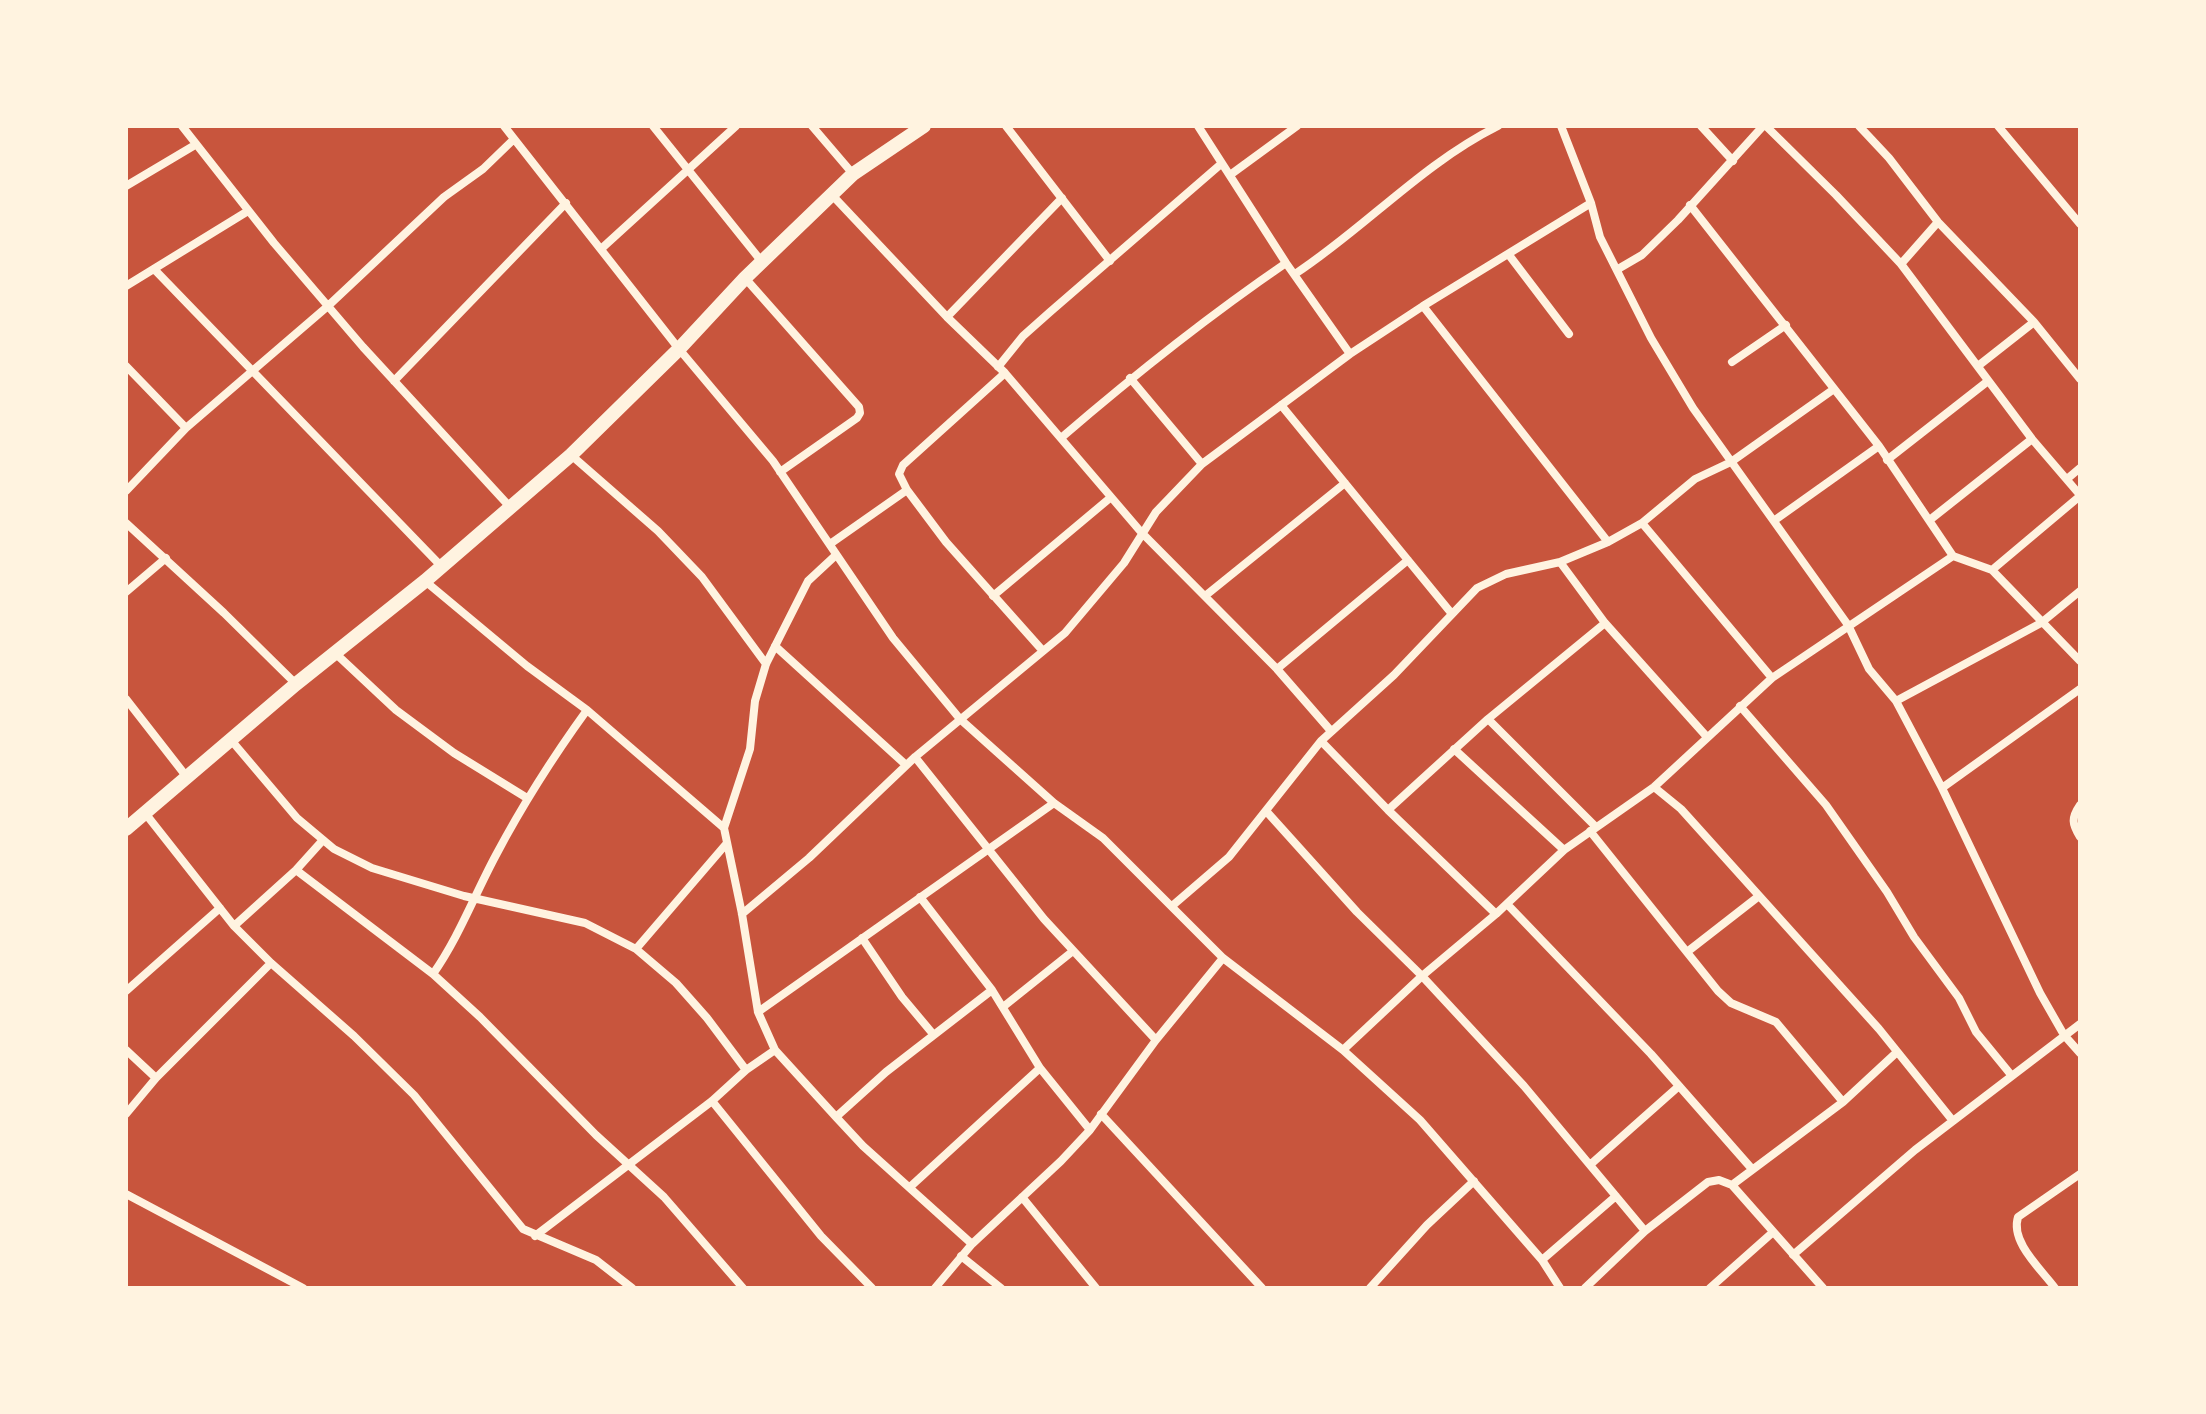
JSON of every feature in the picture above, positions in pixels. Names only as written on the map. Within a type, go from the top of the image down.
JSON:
[{"type":"street","points":[[182,126],[328,306],[510,507]]},
{"type":"street","points":[[504,126],[780,472],[893,638],[960,719],[1054,803],[1103,838],[1223,958],[1343,1050],[1420,1120],[1542,1260],[1560,1288]]},
{"type":"street","points":[[653,126],[762,262]]},
{"type":"street","points":[[601,249],[736,126]]},
{"type":"street","points":[[812,126],[853,174]]},
{"type":"street","points":[[126,829],[334,652],[442,567],[571,455],[679,349],[745,278],[853,174],[924,126]]},
{"type":"street","points":[[1006,126],[1110,261]]},
{"type":"street","points":[[1198,126],[1286,263],[1350,354]]},
{"type":"street","points":[[1230,175],[1297,126]]},
{"type":"street","points":[[1295,274],[1362,226],[1439,161],[1498,126]]},
{"type":"street","points":[[1561,126],[1591,203],[1600,237],[1651,338],[1693,408],[1848,625],[1869,669],[1896,701],[1942,788],[2005,923],[2064,1035],[2080,1053]]},
{"type":"street","points":[[1701,126],[1733,161]]},
{"type":"street","points":[[1618,269],[1642,255],[1678,220],[1765,126],[1901,264],[2032,439],[2080,495],[1992,570]]},
{"type":"street","points":[[1859,126],[1889,158],[1938,222],[2034,322],[2080,379]]},
{"type":"street","points":[[1998,126],[2080,224]]},
{"type":"street","points":[[126,491],[186,428],[328,306],[444,197],[483,169],[514,139]]},
{"type":"street","points":[[126,186],[195,145]]},
{"type":"street","points":[[1043,651],[946,542],[907,490],[899,474],[903,465],[1002,370],[1023,336],[1221,164]]},
{"type":"street","points":[[832,195],[947,317],[1002,370],[1110,498],[1277,669],[1331,731]]},
{"type":"street","points":[[947,317],[1062,198]]},
{"type":"street","points":[[394,381],[566,203]]},
{"type":"street","points":[[742,914],[809,858],[915,757],[1065,633],[1124,563],[1141,532],[1171,494],[1202,464],[1350,354],[1591,203]]},
{"type":"street","points":[[1690,205],[1879,446],[1953,556],[1992,570],[2080,661]]},
{"type":"street","points":[[126,286],[248,211]]},
{"type":"street","points":[[1901,264],[1938,222]]},
{"type":"street","points":[[1509,255],[1569,334]]},
{"type":"street","points":[[1061,438],[1130,378],[1286,263]]},
{"type":"street","points":[[154,269],[442,567]]},
{"type":"street","points":[[745,278],[859,407],[857,418],[780,472]]},
{"type":"street","points":[[1423,306],[1608,542]]},
{"type":"street","points":[[1978,366],[2034,322]]},
{"type":"street","points":[[1732,362],[1786,325]]},
{"type":"street","points":[[126,366],[186,428]]},
{"type":"street","points":[[1130,378],[1202,464]]},
{"type":"street","points":[[1887,460],[1988,381]]},
{"type":"street","points":[[1172,906],[1229,857],[1321,741],[1394,675],[1477,588],[1529,568],[1560,562],[1608,542],[1642,523],[1695,479],[1731,462],[1834,389]]},
{"type":"street","points":[[1281,405],[1452,614]]},
{"type":"street","points":[[1931,519],[2032,439]]},
{"type":"street","points":[[1775,520],[1879,446]]},
{"type":"street","points":[[571,455],[658,531],[702,577],[766,664]]},
{"type":"street","points":[[2067,479],[2080,468]]},
{"type":"street","points":[[1205,596],[1345,483]]},
{"type":"street","points":[[830,544],[907,490]]},
{"type":"street","points":[[993,596],[1110,498]]},
{"type":"street","points":[[126,523],[296,684]]},
{"type":"street","points":[[1642,523],[1772,678]]},
{"type":"street","points":[[836,555],[808,581],[766,664],[755,701],[750,749],[724,828],[758,1012],[775,1050],[836,1117],[863,1146],[972,1244]]},
{"type":"street","points":[[1343,1050],[1564,850],[1654,787],[1772,678],[1953,556]]},
{"type":"street","points":[[126,592],[166,558]]},
{"type":"street","points":[[1277,669],[1408,560]]},
{"type":"street","points":[[1560,562],[1605,623],[1707,737]]},
{"type":"street","points":[[425,581],[527,666],[587,710],[724,828]]},
{"type":"street","points":[[1896,701],[2041,623],[2080,591]]},
{"type":"street","points":[[1388,810],[1488,719],[1605,623]]},
{"type":"street","points":[[775,646],[906,765]]},
{"type":"street","points":[[334,652],[396,710],[454,753],[527,798]]},
{"type":"street","points":[[1942,788],[2080,689]]},
{"type":"street","points":[[126,699],[186,776]]},
{"type":"street","points":[[1740,706],[1826,805],[1887,892],[1914,937],[1959,998],[1976,1032],[2012,1076]]},
{"type":"street","points":[[433,974],[461,930],[527,798],[587,710]]},
{"type":"street","points":[[1488,719],[1592,829],[1687,952],[1731,1003],[1776,1022],[1843,1102]]},
{"type":"street","points":[[231,740],[297,818],[323,840],[372,868],[476,899],[585,923],[636,949],[676,983],[746,1070]]},
{"type":"street","points":[[1321,741],[1496,914]]},
{"type":"street","points":[[1454,749],[1564,850]]},
{"type":"street","points":[[915,757],[987,850],[1073,951],[1156,1040]]},
{"type":"street","points":[[1654,787],[1681,809],[1759,896],[1897,1052],[1953,1121]]},
{"type":"street","points":[[758,1012],[1054,803]]},
{"type":"street","points":[[2080,805],[2072,817],[2080,837]]},
{"type":"street","points":[[1267,812],[1357,912],[1422,976],[1524,1086],[1645,1231]]},
{"type":"street","points":[[145,813],[234,926],[414,1095],[523,1229],[596,1260],[632,1288]]},
{"type":"street","points":[[234,926],[296,870],[323,840]]},
{"type":"street","points":[[636,949],[727,843]]},
{"type":"street","points":[[296,870],[433,974],[480,1017],[596,1135],[664,1197],[743,1288]]},
{"type":"street","points":[[1687,952],[1759,896]]},
{"type":"street","points":[[920,897],[992,990],[1040,1068],[1090,1130]]},
{"type":"street","points":[[1507,904],[1564,961],[1752,1169]]},
{"type":"street","points":[[126,991],[220,908]]},
{"type":"street","points":[[862,938],[902,997],[933,1034]]},
{"type":"street","points":[[1003,1007],[1073,951]]},
{"type":"street","points":[[935,1288],[972,1244],[1090,1130],[1156,1040],[1223,958]]},
{"type":"street","points":[[126,1114],[156,1078],[271,963]]},
{"type":"street","points":[[836,1117],[933,1034],[992,990]]},
{"type":"street","points":[[1793,1255],[1915,1150],[2080,1024]]},
{"type":"street","points":[[126,1050],[156,1078]]},
{"type":"street","points":[[535,1236],[775,1050]]},
{"type":"street","points":[[1732,1185],[1843,1102],[1897,1052]]},
{"type":"street","points":[[910,1187],[1040,1068]]},
{"type":"street","points":[[1591,1164],[1679,1086]]},
{"type":"street","points":[[712,1101],[821,1236],[872,1288]]},
{"type":"street","points":[[1101,1114],[1262,1288]]},
{"type":"street","points":[[2055,1288],[2018,1238],[2015,1226],[2018,1217],[2080,1174]]},
{"type":"street","points":[[1585,1288],[1645,1231],[1708,1182],[1719,1180],[1732,1185],[1823,1288]]},
{"type":"street","points":[[1370,1288],[1427,1225],[1474,1181]]},
{"type":"street","points":[[126,1194],[303,1288]]},
{"type":"street","points":[[1542,1260],[1616,1196]]},
{"type":"street","points":[[1022,1197],[1096,1288]]},
{"type":"street","points":[[1710,1288],[1772,1233]]},
{"type":"street","points":[[961,1256],[1001,1288]]}]
